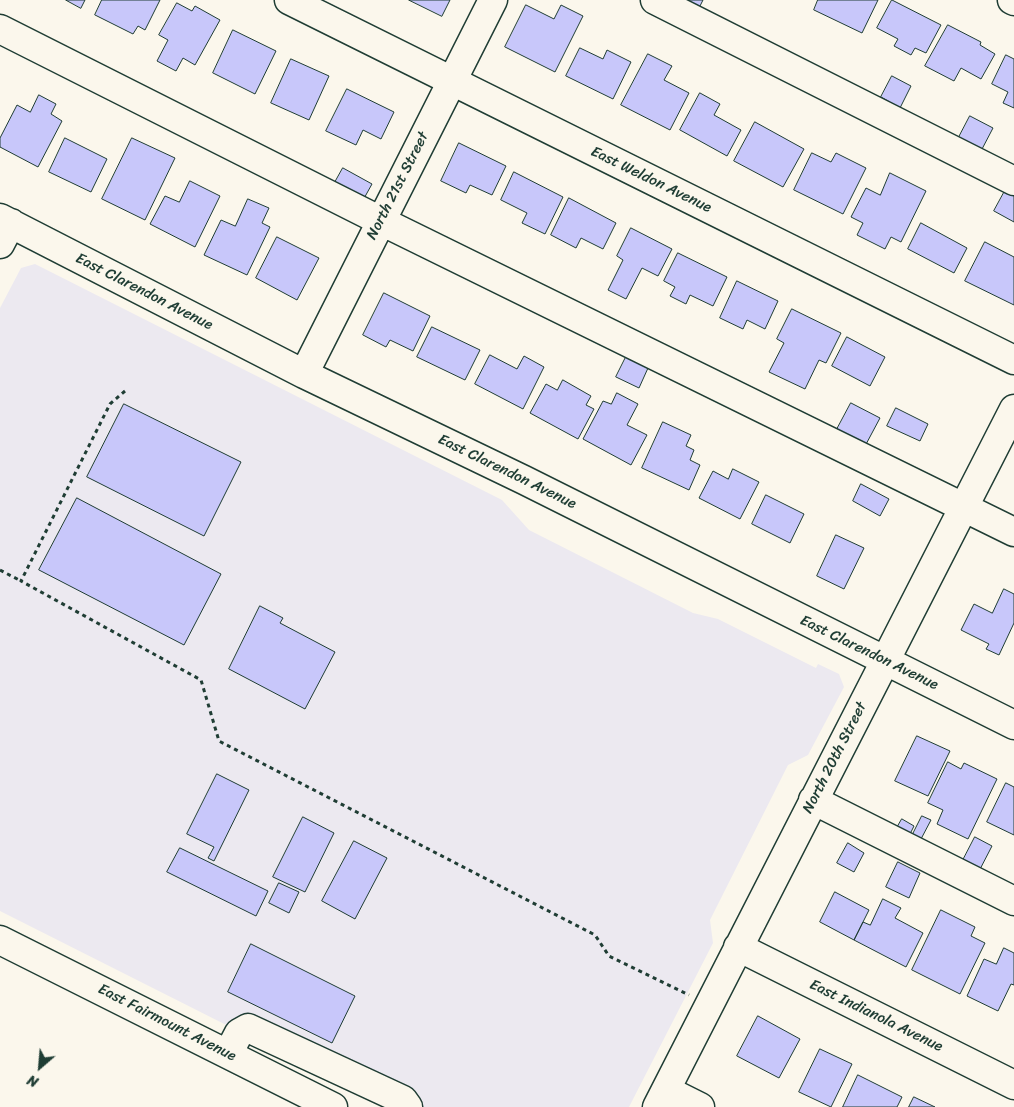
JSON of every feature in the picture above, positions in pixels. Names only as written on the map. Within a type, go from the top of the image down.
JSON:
[{"type":"street","name":"East Weldon Avenue","points":[[289,0],[1014,360]]},
{"type":"street","name":"North 21st Street","points":[[304,374],[450,81],[493,0]]},
{"type":"street","points":[[655,0],[1014,181]]},
{"type":"street","points":[[0,29],[381,221],[1014,532]]},
{"type":"street","name":"East Clarendon Avenue","points":[[4,228],[533,484],[1014,725]]},
{"type":"street","name":"North 20th Street","points":[[662,1099],[884,660],[1014,409]]},
{"type":"street","points":[[813,800],[1014,901]]},
{"type":"street","name":"East Fairmount Avenue","points":[[0,940],[333,1107]]},
{"type":"street","name":"East Indianola Avenue","points":[[738,948],[1014,1084]]},
{"type":"street","points":[[228,1054],[239,1033],[248,1028],[403,1100],[408,1107]]},
{"type":"street","points":[[662,1099],[700,1107]]},
{"type":"path","points":[[21,581],[110,404],[125,391]]},
{"type":"path","points":[[0,570],[201,680],[219,741],[595,935],[609,956],[690,996]]},
{"type":"shaded area","points":[[35,264],[502,500],[529,530],[693,613],[718,619],[816,668],[818,664],[839,674],[844,687],[808,755],[788,765],[710,920],[713,943],[629,1107],[389,1107],[0,911],[0,308],[21,268]]},
{"type":"building","points":[[66,0],[85,0],[81,8]]},
{"type":"building","points":[[102,0],[160,0],[145,30],[138,26],[133,34],[95,15]]},
{"type":"building","points":[[409,0],[450,0],[442,16]]},
{"type":"building","points":[[674,0],[703,0],[697,12]]},
{"type":"building","points":[[818,0],[878,0],[862,33],[814,10]]},
{"type":"building","points":[[892,0],[941,25],[926,53],[915,48],[911,55],[894,46],[898,39],[877,28]]},
{"type":"building","points":[[177,3],[192,11],[195,6],[220,20],[195,65],[183,58],[176,71],[157,61],[168,40],[159,35]]},
{"type":"building","points":[[526,5],[554,19],[561,5],[583,16],[555,72],[505,47]]},
{"type":"building","points":[[948,25],[981,42],[980,45],[995,54],[981,79],[961,68],[954,81],[925,66]]},
{"type":"building","points":[[233,30],[276,51],[255,94],[213,73]]},
{"type":"building","points":[[580,48],[603,59],[607,50],[631,62],[613,99],[566,76]]},
{"type":"building","points":[[648,54],[672,66],[664,80],[689,93],[670,130],[621,105]]},
{"type":"building","points":[[1006,55],[1014,59],[1014,108],[1003,103],[1008,92],[992,84]]},
{"type":"building","points":[[291,59],[329,76],[309,120],[271,103]]},
{"type":"building","points":[[892,76],[911,86],[900,108],[881,97]]},
{"type":"building","points":[[347,89],[394,112],[381,139],[363,130],[356,145],[326,131]]},
{"type":"building","points":[[700,93],[720,104],[714,115],[741,130],[727,156],[680,130]]},
{"type":"building","points":[[39,95],[56,104],[51,114],[62,121],[38,167],[0,147],[0,138],[17,105],[30,112]]},
{"type":"building","points":[[970,116],[993,128],[981,151],[958,139]]},
{"type":"building","points":[[755,122],[804,149],[783,187],[734,161]]},
{"type":"building","points":[[65,138],[107,159],[91,192],[49,172]]},
{"type":"building","points":[[132,138],[175,158],[145,220],[102,199]]},
{"type":"building","points":[[459,143],[506,166],[492,195],[470,185],[466,193],[441,181]]},
{"type":"building","points":[[812,153],[831,162],[836,153],[866,168],[843,214],[794,190]]},
{"type":"building","points":[[343,168],[372,184],[362,202],[333,186]]},
{"type":"building","points":[[514,172],[563,197],[545,234],[522,223],[527,213],[501,200]]},
{"type":"building","points":[[890,173],[926,191],[901,242],[891,237],[885,249],[857,235],[863,223],[851,217],[866,188],[880,195]]},
{"type":"building","points":[[190,181],[220,196],[195,247],[150,224],[165,196],[179,202]]},
{"type":"building","points":[[1006,189],[1014,194],[1014,222],[994,211]]},
{"type":"building","points":[[569,198],[616,223],[603,249],[581,238],[576,248],[551,235]]},
{"type":"building","points":[[248,199],[269,208],[262,223],[270,227],[247,275],[204,255],[221,220],[235,226]]},
{"type":"building","points":[[921,223],[967,248],[954,273],[908,249]]},
{"type":"building","points":[[631,228],[672,249],[658,276],[642,268],[626,299],[608,290],[623,260],[617,256]]},
{"type":"building","points":[[277,237],[319,258],[297,300],[256,278]]},
{"type":"building","points":[[985,242],[1014,257],[1014,305],[965,281]]},
{"type":"building","points":[[678,253],[727,277],[713,306],[690,295],[686,304],[670,296],[675,287],[664,281]]},
{"type":"building","points":[[737,281],[778,301],[765,329],[747,320],[743,329],[720,318]]},
{"type":"building","points":[[384,293],[430,316],[413,351],[390,340],[386,347],[363,335]]},
{"type":"building","points":[[792,309],[841,333],[826,363],[819,360],[805,389],[769,372],[784,343],[777,339]]},
{"type":"building","points":[[432,327],[480,350],[465,380],[417,357]]},
{"type":"building","points":[[847,337],[885,357],[870,386],[832,366]]},
{"type":"building","points":[[490,355],[517,369],[524,356],[544,367],[523,409],[475,384]]},
{"type":"building","points":[[626,357],[648,368],[639,388],[616,377]]},
{"type":"building","points":[[563,380],[591,396],[586,405],[594,409],[578,439],[530,413],[546,384],[557,390]]},
{"type":"building","points":[[617,393],[638,404],[627,425],[647,435],[631,465],[583,439],[603,401],[611,404]]},
{"type":"building","points":[[851,403],[880,418],[864,448],[835,433]]},
{"type":"building","points":[[124,404],[241,462],[204,536],[87,477]]},
{"type":"building","points":[[896,408],[928,424],[920,441],[887,426]]},
{"type":"building","points":[[663,422],[691,435],[686,446],[694,450],[690,460],[700,465],[689,490],[642,468]]},
{"type":"building","points":[[733,469],[759,482],[740,519],[699,498],[713,471],[728,479]]},
{"type":"building","points":[[861,484],[889,499],[880,516],[853,501]]},
{"type":"building","points":[[766,495],[804,514],[790,543],[752,524]]},
{"type":"building","points":[[77,498],[221,574],[184,645],[39,570]]},
{"type":"building","points":[[836,535],[864,548],[844,589],[817,576]]},
{"type":"building","points":[[1004,589],[1014,594],[1014,623],[999,655],[986,649],[989,644],[961,630],[974,604],[992,613]]},
{"type":"building","points":[[260,606],[283,618],[280,623],[335,652],[305,709],[229,669]]},
{"type":"building","points":[[917,736],[950,751],[928,796],[895,781]]},
{"type":"building","points":[[948,762],[961,769],[964,763],[997,779],[968,839],[937,824],[943,810],[928,803]]},
{"type":"building","points":[[217,774],[249,790],[214,861],[208,858],[214,847],[187,834]]},
{"type":"building","points":[[1006,783],[1014,787],[1014,835],[987,822]]},
{"type":"building","points":[[922,816],[931,820],[921,839],[913,834]]},
{"type":"building","points":[[303,817],[334,833],[305,892],[273,877]]},
{"type":"building","points":[[902,819],[914,826],[907,840],[894,833]]},
{"type":"building","points":[[975,837],[992,846],[977,875],[960,866]]},
{"type":"building","points":[[354,841],[387,858],[355,919],[322,901]]},
{"type":"building","points":[[848,843],[864,853],[854,872],[837,863]]},
{"type":"building","points":[[180,848],[268,891],[256,916],[167,872]]},
{"type":"building","points":[[898,862],[920,873],[909,898],[886,887]]},
{"type":"building","points":[[279,883],[299,892],[289,913],[269,903]]},
{"type":"building","points":[[835,892],[869,910],[854,940],[820,922]]},
{"type":"building","points":[[883,899],[901,908],[895,918],[923,933],[906,967],[854,940],[863,922],[870,925]]},
{"type":"building","points":[[941,910],[975,927],[971,936],[985,943],[960,994],[912,970]]},
{"type":"building","points":[[251,944],[355,996],[332,1043],[228,992]]},
{"type":"building","points":[[1004,948],[1014,953],[1014,985],[1011,984],[998,1011],[967,996],[984,959],[996,964]]},
{"type":"building","points":[[758,1016],[800,1039],[779,1078],[737,1056]]},
{"type":"building","points":[[820,1049],[852,1064],[831,1107],[799,1092]]},
{"type":"building","points":[[858,1075],[902,1097],[897,1107],[843,1107]]},
{"type":"building","points":[[914,1097],[935,1107],[909,1107]]}]
